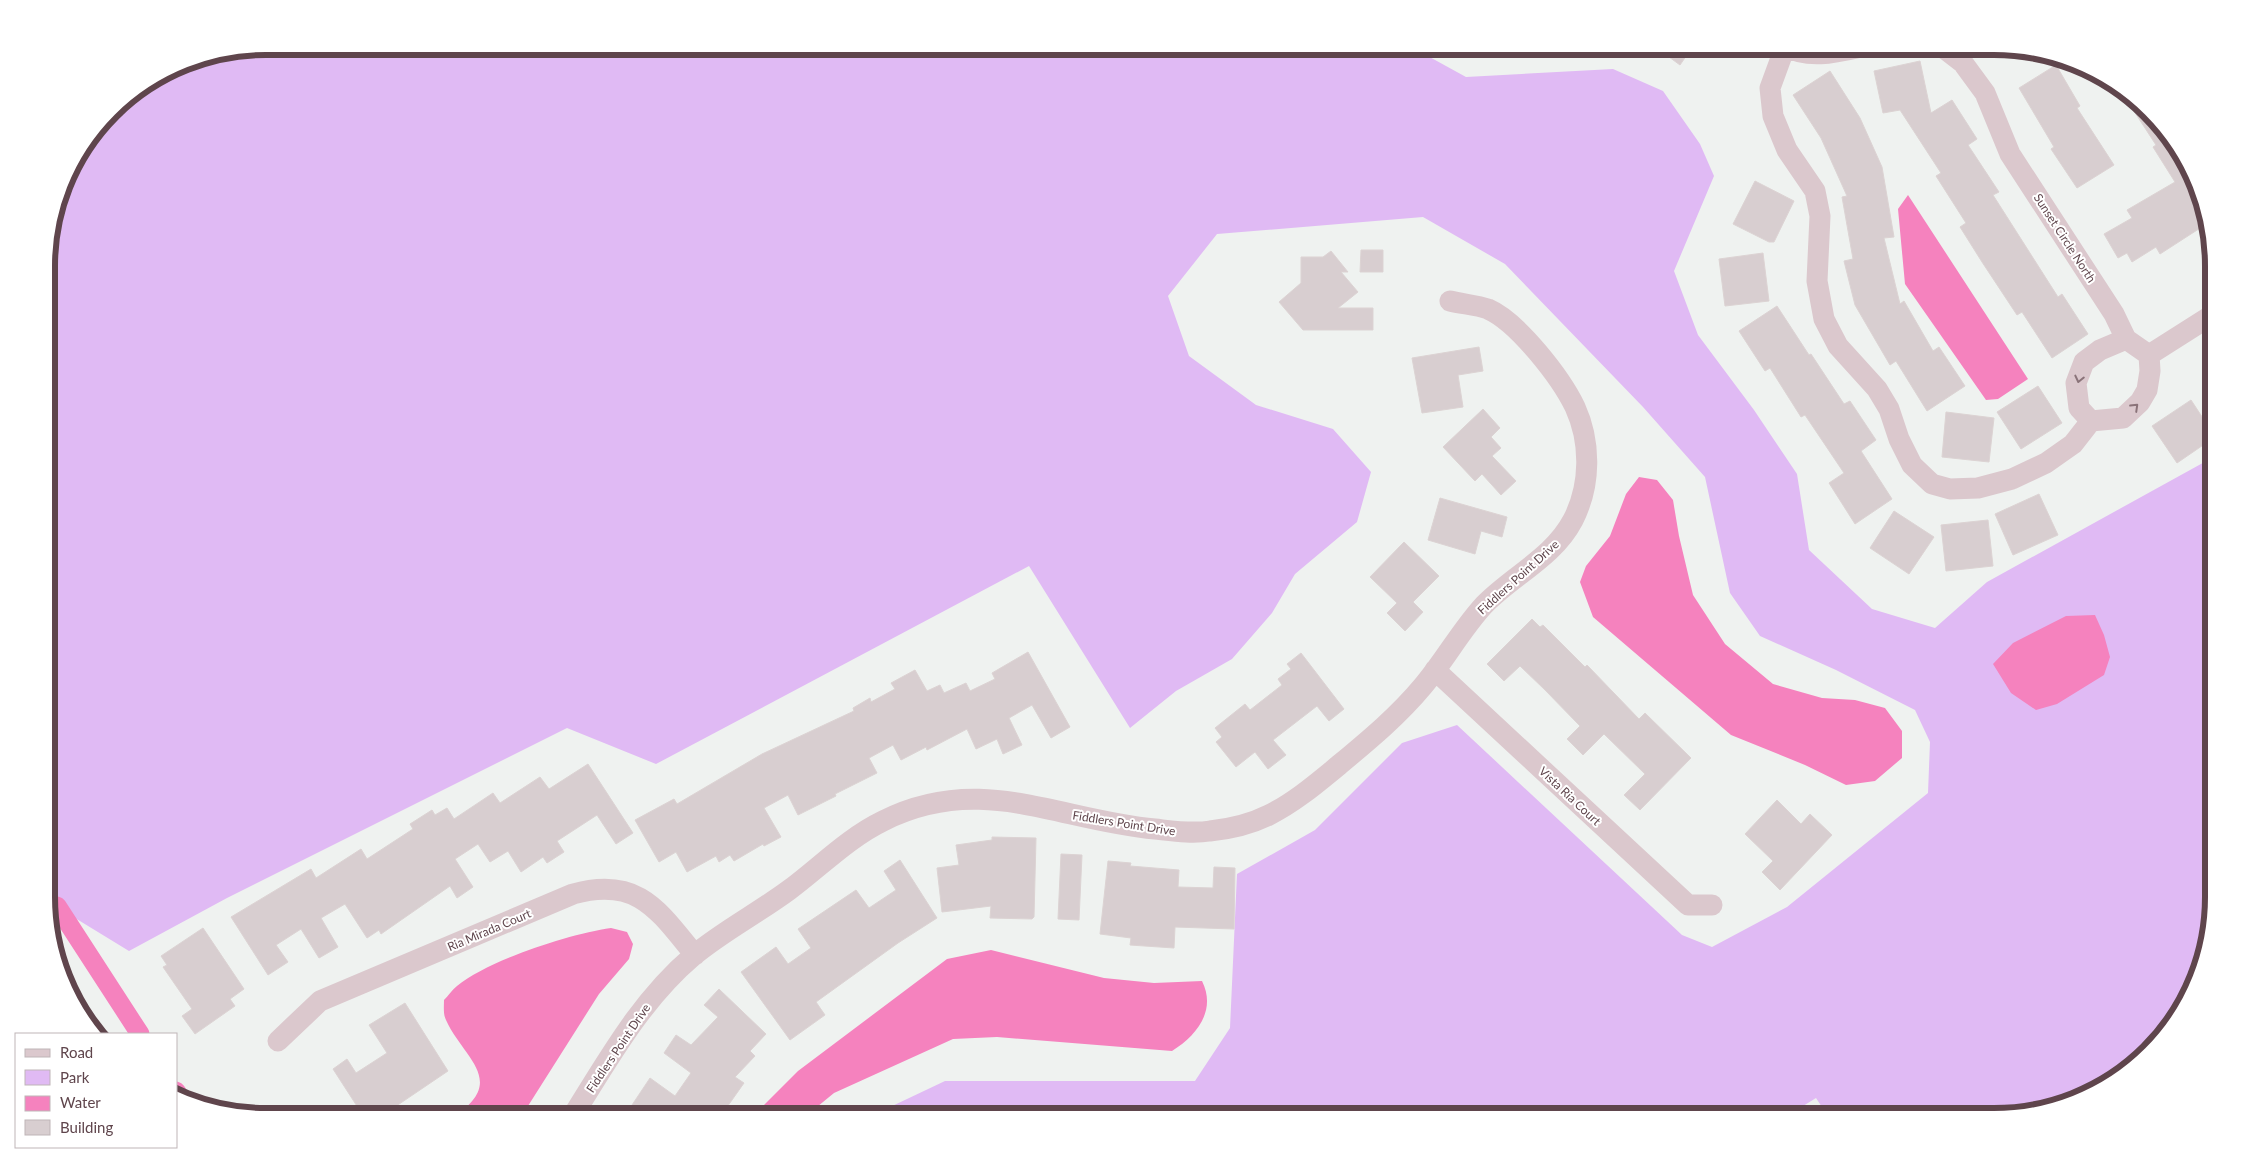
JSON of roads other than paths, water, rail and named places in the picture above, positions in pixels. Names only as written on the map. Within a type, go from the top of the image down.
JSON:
[{"type":"street","points":[[1781,55],[1770,88],[1773,116],[1787,150],[1815,191],[1820,216],[1817,280],[1824,319],[1838,346],[1877,388],[1889,409],[1899,439],[1912,465],[1932,484],[1950,489],[1978,488],[2012,479],[2046,464],[2072,444],[2091,421],[2123,418],[2140,402],[2147,390],[2150,371],[2149,355]]},
{"type":"street","name":"Sunset Circle North","points":[[1952,55],[1962,63],[1985,93],[2010,154],[2114,314],[2126,340]]},
{"type":"street","name":"Fiddlers Point Drive","points":[[578,1108],[629,1027],[653,996],[695,955],[726,931],[786,892],[861,834],[888,818],[933,802],[964,798],[988,798],[1019,802],[1089,819],[1182,832],[1206,832],[1237,826],[1267,816],[1288,805],[1374,736],[1407,705],[1435,670],[1462,631],[1488,602],[1543,557],[1560,540],[1573,520],[1579,506],[1587,475],[1586,444],[1574,406],[1534,347],[1517,330],[1489,310],[1450,301]]},
{"type":"street","points":[[2149,355],[2205,319]]},
{"type":"street","points":[[2091,421],[2079,408],[2078,400],[2076,383],[2084,362],[2100,350],[2126,340],[2149,355]]},
{"type":"street","name":"Vista Ria Court","points":[[1435,670],[1688,905],[1712,905]]},
{"type":"street","name":"Ria Mirada Court","points":[[278,1041],[320,1001],[573,894],[591,889],[609,888],[643,899],[658,910],[695,955]]},
{"type":"water","points":[[1908,195],[2028,379],[1998,399],[1986,400],[1905,284],[1898,209]]},
{"type":"water","points":[[1639,477],[1657,480],[1673,500],[1679,536],[1693,595],[1725,644],[1773,684],[1822,698],[1855,700],[1885,708],[1902,731],[1902,758],[1875,781],[1846,785],[1805,765],[1731,735],[1593,617],[1580,582],[1586,566],[1610,536],[1626,494]]},
{"type":"water","points":[[2095,615],[2104,635],[2110,657],[2104,675],[2057,704],[2036,710],[2011,693],[1993,664],[2013,643],[2066,616]]},
{"type":"water","points":[[611,928],[627,932],[633,944],[629,959],[599,994],[527,1108],[464,1108],[478,1092],[480,1081],[477,1069],[453,1034],[446,1020],[444,1000],[455,988],[471,976],[489,967],[552,942]]},
{"type":"water","points":[[991,950],[1104,978],[1154,983],[1202,981],[1207,1002],[1202,1022],[1189,1038],[1172,1051],[997,1037],[953,1039],[834,1093],[816,1108],[762,1108],[798,1071],[947,959]]},
{"type":"waterway","points":[[57,906],[139,1033]]}]
